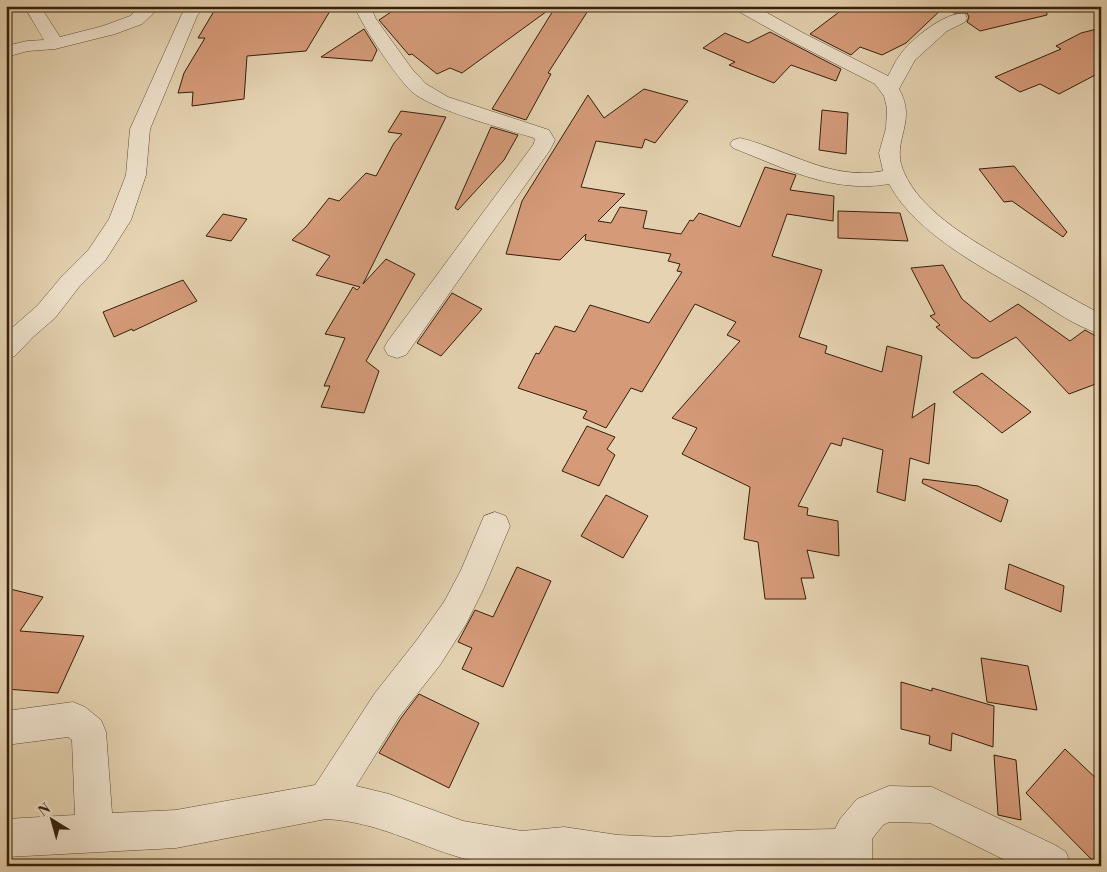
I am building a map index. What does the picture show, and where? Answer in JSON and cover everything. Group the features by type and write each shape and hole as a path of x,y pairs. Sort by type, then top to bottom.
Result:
{"street":[{"path":"32,6 55,44"},
{"path":"6,52 26,46 55,44 109,30 136,20 153,6"},
{"path":"6,349 15,329 46,312 70,281 97,255 120,220 136,175 140,129 189,16 196,6"},
{"path":"362,6 368,19 406,73 420,88 441,101 542,134 545,140 543,146 397,348"},
{"path":"742,6 799,38 882,80 891,88 898,111 896,129 890,142 889,157 895,176 920,210 978,254 1063,305 1101,325"},
{"path":"891,88 908,57 941,27 959,18"},
{"path":"740,144 823,176 868,181 895,176"},
{"path":"326,801 387,705 428,653 455,613 472,580 495,526"},
{"path":"6,728 74,719 89,732 94,832"},
{"path":"6,838 176,829 326,801 346,802 389,812 463,840 522,850 564,846 618,854 665,856 737,850 853,857 853,832 870,812 889,804 932,805 1042,858 1052,866"}],"building":[{"path":"217,6 333,6 306,51 247,56 244,99 192,106 193,92 178,93 184,73 205,38 198,38"},
{"path":"400,6 554,6 462,73 450,68 437,74 412,54 409,55 379,20"},
{"path":"556,6 591,6 548,73 551,74 526,120 492,109"},
{"path":"847,6 945,6 906,43 882,55 860,47 851,55 810,34"},
{"path":"945,6 1046,6 1047,15 980,31 967,22 969,17 967,13 954,13"},
{"path":"1101,28 1101,72 1059,94 1040,84 1020,92 995,77 1061,49 1056,46 1081,33"},
{"path":"364,29 377,50 372,61 321,57"},
{"path":"770,32 841,69 836,81 791,65 774,83 729,65 735,62 703,48 725,33 748,43"},
{"path":"644,89 688,101 655,143 645,139 642,148 596,141 581,187 625,194 598,221 611,223 620,207 647,211 643,228 681,234 690,220 693,221 699,213 740,227 765,167 796,175 790,190 834,196 833,221 787,214 772,256 822,270 799,337 827,346 825,353 882,372 887,346 922,356 912,418 935,403 929,464 910,458 905,501 877,492 883,450 843,438 841,446 831,443 798,506 808,508 807,515 838,521 839,556 807,550 814,578 801,578 806,599 765,599 758,542 744,539 750,487 682,454 697,428 672,418 740,341 727,335 736,322 695,304 642,392 631,388 606,428 583,418 587,411 518,388 536,353 539,354 555,326 575,332 590,305 649,323 682,272 677,271 680,264 668,261 671,254 585,240 586,234 560,260 506,254 522,201 588,95 604,118"},
{"path":"822,110 848,113 846,154 819,150"},
{"path":"401,111 446,117 363,284 386,259 415,274 366,361 379,371 364,413 321,407 330,386 324,386 345,338 325,334 353,287 357,290 360,287 316,275 330,256 292,240 306,227 329,198 339,201 366,173 376,176 394,143 402,134 388,132"},
{"path":"491,127 518,135 504,160 458,210 455,208"},
{"path":"1014,166 1067,232 1063,237 1012,201 1004,202 979,169"},
{"path":"838,211 900,213 908,241 838,238"},
{"path":"223,214 247,219 231,241 206,236"},
{"path":"943,265 962,299 990,322 1018,304 1070,341 1085,330 1101,339 1101,382 1069,394 1016,337 978,358 972,358 936,327 940,325 930,316 935,314 911,268"},
{"path":"183,280 197,301 133,331 132,329 114,337 103,312"},
{"path":"452,293 482,309 441,356 417,343"},
{"path":"982,373 1031,412 1002,433 953,392"},
{"path":"587,426 615,437 607,449 615,455 599,486 562,471"},
{"path":"923,479 978,486 1008,500 1001,522 922,483"},
{"path":"606,495 648,516 623,558 581,536"},
{"path":"1009,564 1064,586 1061,612 1005,589"},
{"path":"517,567 551,581 503,687 462,669 472,648 458,642 475,610 493,617"},
{"path":"6,588 43,597 20,631 84,636 58,693 6,689"},
{"path":"981,658 1028,666 1037,710 987,702"},
{"path":"901,682 932,691 932,688 994,706 993,747 952,733 951,751 929,744 930,736 901,729"},
{"path":"419,694 479,723 449,788 379,753"},
{"path":"1065,749 1101,783 1101,866 1098,866 1026,793"},
{"path":"994,755 1016,760 1021,820 998,815"}]}
